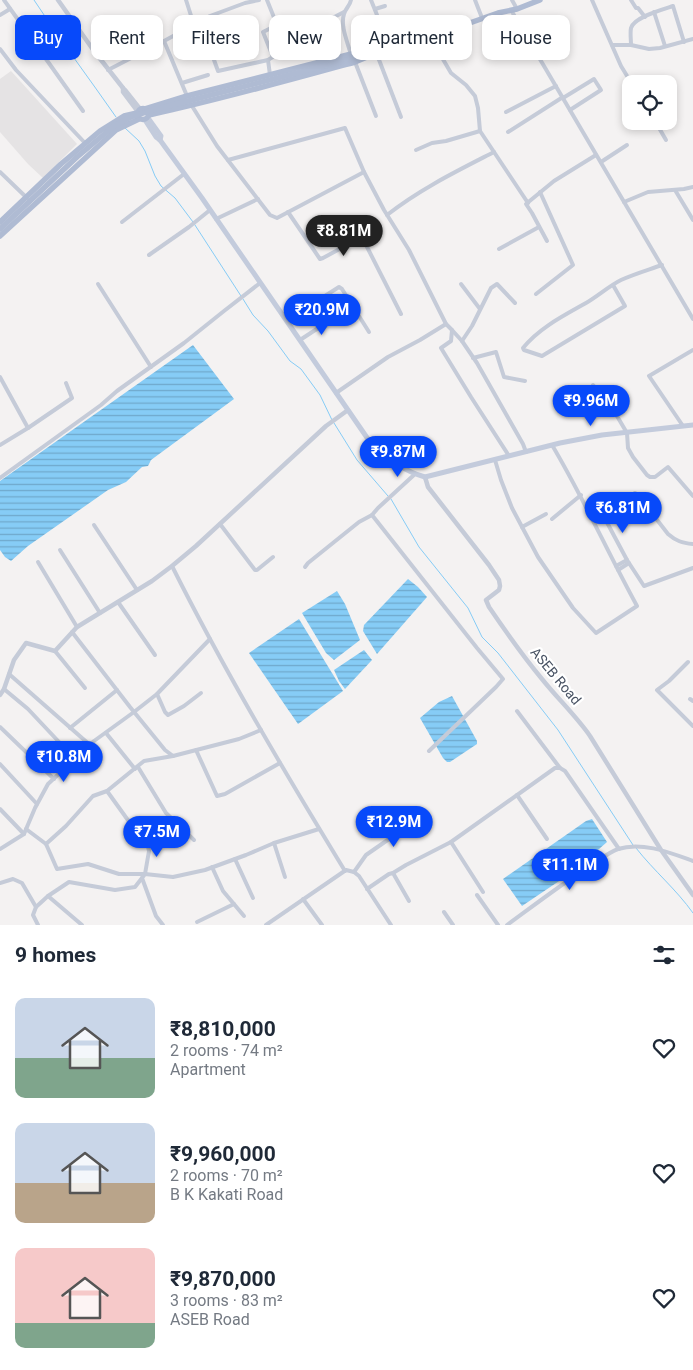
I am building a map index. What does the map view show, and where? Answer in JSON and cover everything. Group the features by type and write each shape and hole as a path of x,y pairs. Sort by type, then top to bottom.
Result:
{"main road":[{"path":"493,15 540,0"},
{"path":"472,22 482,18"},
{"path":"0,236 116,130 143,114 187,96 351,55"},
{"path":"0,222 85,143 114,121 124,116 192,106 357,60"},
{"path":"0,228 77,157 114,126 131,117 357,60"},
{"path":"143,114 161,136 160,140 287,320 370,442 384,456 405,469 425,477 552,445 602,435 693,425"}],"street":[{"path":"4,0 83,111"},
{"path":"58,0 123,88 123,92 143,114"},
{"path":"186,0 191,15"},
{"path":"213,15 258,0"},
{"path":"267,0 273,15"},
{"path":"338,15 350,6 351,0"},
{"path":"371,0 376,15"},
{"path":"475,0 482,18"},
{"path":"512,0 514,9 556,86 693,319"},
{"path":"592,0 626,75"},
{"path":"631,0 644,17"},
{"path":"375,10 385,6"},
{"path":"631,45 631,29 633,24 654,12 673,6 684,42"},
{"path":"0,15 10,9"},
{"path":"344,12 344,28 351,55"},
{"path":"654,12 665,46"},
{"path":"269,29 263,32 269,47"},
{"path":"108,70 173,37"},
{"path":"612,45 631,45 649,49 693,39"},
{"path":"164,42 187,96"},
{"path":"0,49 16,70 85,143"},
{"path":"213,60 216,69 219,71 268,60 270,75"},
{"path":"357,60 376,116"},
{"path":"376,60 401,117"},
{"path":"443,60 451,73 466,84 475,96 480,131 528,203 526,204 547,241"},
{"path":"182,83 208,75"},
{"path":"508,132 594,79 601,90 570,110"},
{"path":"506,112 556,86"},
{"path":"192,106 217,146 273,217 277,218 364,172"},
{"path":"228,160 345,128 364,172 387,215 410,250 446,324 462,341 473,358 526,452"},
{"path":"660,130 666,140"},
{"path":"416,150 432,143 480,131"},
{"path":"600,162 627,145"},
{"path":"387,215 405,201 433,184 494,152"},
{"path":"528,203 554,181 596,154"},
{"path":"0,172 27,198"},
{"path":"122,222 184,174"},
{"path":"624,202 648,192 693,187"},
{"path":"675,190 693,220"},
{"path":"536,294 572,265 540,192"},
{"path":"216,219 258,200"},
{"path":"149,255 210,210"},
{"path":"288,212 320,259 358,239 363,239 401,314"},
{"path":"499,249 539,227"},
{"path":"613,285 625,306 542,356 524,350 523,348 529,341 561,317 592,300 613,285 662,265"},
{"path":"0,478 184,343 260,283"},
{"path":"98,284 151,367"},
{"path":"461,284 480,309"},
{"path":"462,341 492,288 497,284 515,303"},
{"path":"287,320 339,287 369,332"},
{"path":"300,340 335,317"},
{"path":"336,393 388,357 446,324"},
{"path":"452,330 451,341 442,348 509,456"},
{"path":"683,426 649,376 693,350"},
{"path":"473,358 496,352 504,376 525,382"},
{"path":"0,377 28,428"},
{"path":"0,445 72,398 66,383"},
{"path":"593,385 614,411 627,433 628,448 647,475 655,477 668,467 693,496"},
{"path":"55,650 77,627 152,581 172,566 326,426 348,410"},
{"path":"495,460 512,508 538,557 573,608 596,632 637,606 581,495 552,445"},
{"path":"305,567 359,522 372,515 415,474"},
{"name":"ASEB Road","path":"425,477 428,487 499,580 499,590 487,599 488,607 544,682 578,719 661,850 693,895"},
{"path":"603,516 604,512 635,493 668,534 682,543 693,544"},
{"path":"552,519 581,495"},
{"path":"522,527 546,514"},
{"path":"372,515 476,648 503,679 429,751"},
{"path":"592,518 603,516"},
{"path":"603,516 642,585 645,586 693,568"},
{"path":"220,524 255,570 258,570 273,557"},
{"path":"94,525 137,590"},
{"path":"60,550 100,613"},
{"path":"617,568 628,561"},
{"path":"38,562 77,627"},
{"path":"172,566 261,730 345,871"},
{"path":"118,602 155,655"},
{"path":"72,632 134,712 165,750 173,756"},
{"path":"0,849 24,834 48,784 90,745 157,694 210,639"},
{"path":"0,695 14,660 26,643 55,650 85,688"},
{"path":"688,662 669,682 657,690 693,726"},
{"path":"9,674 90,745"},
{"path":"4,689 28,709 76,759"},
{"path":"70,728 117,690"},
{"path":"157,694 168,715 201,693"},
{"path":"517,712 560,768 565,771 619,849"},
{"path":"0,727 54,779"},
{"path":"46,844 94,796 107,791 144,761 173,756 239,739 261,730"},
{"path":"106,732 136,768 166,813 194,840"},
{"path":"196,750 217,796 225,794 280,763"},
{"path":"0,764 37,804"},
{"path":"367,889 389,874 451,842 555,768 560,768"},
{"path":"107,791 130,823"},
{"path":"517,795 547,839"},
{"path":"0,809 24,834"},
{"path":"354,872 366,856 425,814"},
{"path":"26,829 46,844 57,869 88,864 119,874 173,877 212,867 319,828"},
{"path":"38,925 33,915 36,907 48,896 69,882 115,890 135,887 143,876 149,851 147,842 155,834"},
{"path":"451,842 483,892"},
{"path":"274,843 285,877"},
{"path":"507,925 550,892 619,849 644,847 661,850 693,861"},
{"path":"235,859 253,898"},
{"path":"212,867 223,891 244,916"},
{"path":"266,925 346,870 354,872 359,876 391,925"},
{"path":"393,873 409,901"},
{"path":"143,876 156,916 163,925"},
{"path":"0,883 14,879 22,883 36,907"},
{"path":"477,895 498,925"},
{"path":"48,896 82,925"},
{"path":"304,899 322,925"},
{"path":"197,922 234,904"},
{"path":"444,912 453,925"}],"shaded area":[{"path":"11,71 77,144 43,178 0,132 0,79"}],"water":[{"path":"193,345 234,399 151,460 148,466 142,467 126,482 108,490 28,546 11,561 5,557 0,550 0,481"},
{"path":"408,579 427,597 377,654 363,631 364,625"},
{"path":"337,591 345,604 360,640 334,660 326,653 302,613"},
{"path":"299,619 343,691 298,724 249,653"},
{"path":"364,650 372,660 345,689 334,670"},
{"path":"452,696 477,744 450,762 447,762 420,718 439,702"},
{"path":"592,819 607,842 574,871 522,906 503,879 586,821"}],"waterway":[{"path":"34,0 116,117"},
{"path":"125,128 139,141 161,186 175,198 193,222 241,296"},
{"path":"243,299 253,315 268,331 290,361 301,369 320,395 332,420"},
{"path":"334,423 357,460 388,496"},
{"path":"391,499 419,547 468,608 482,637 498,653 558,730 633,845"},
{"path":"636,848 693,913"}]}
